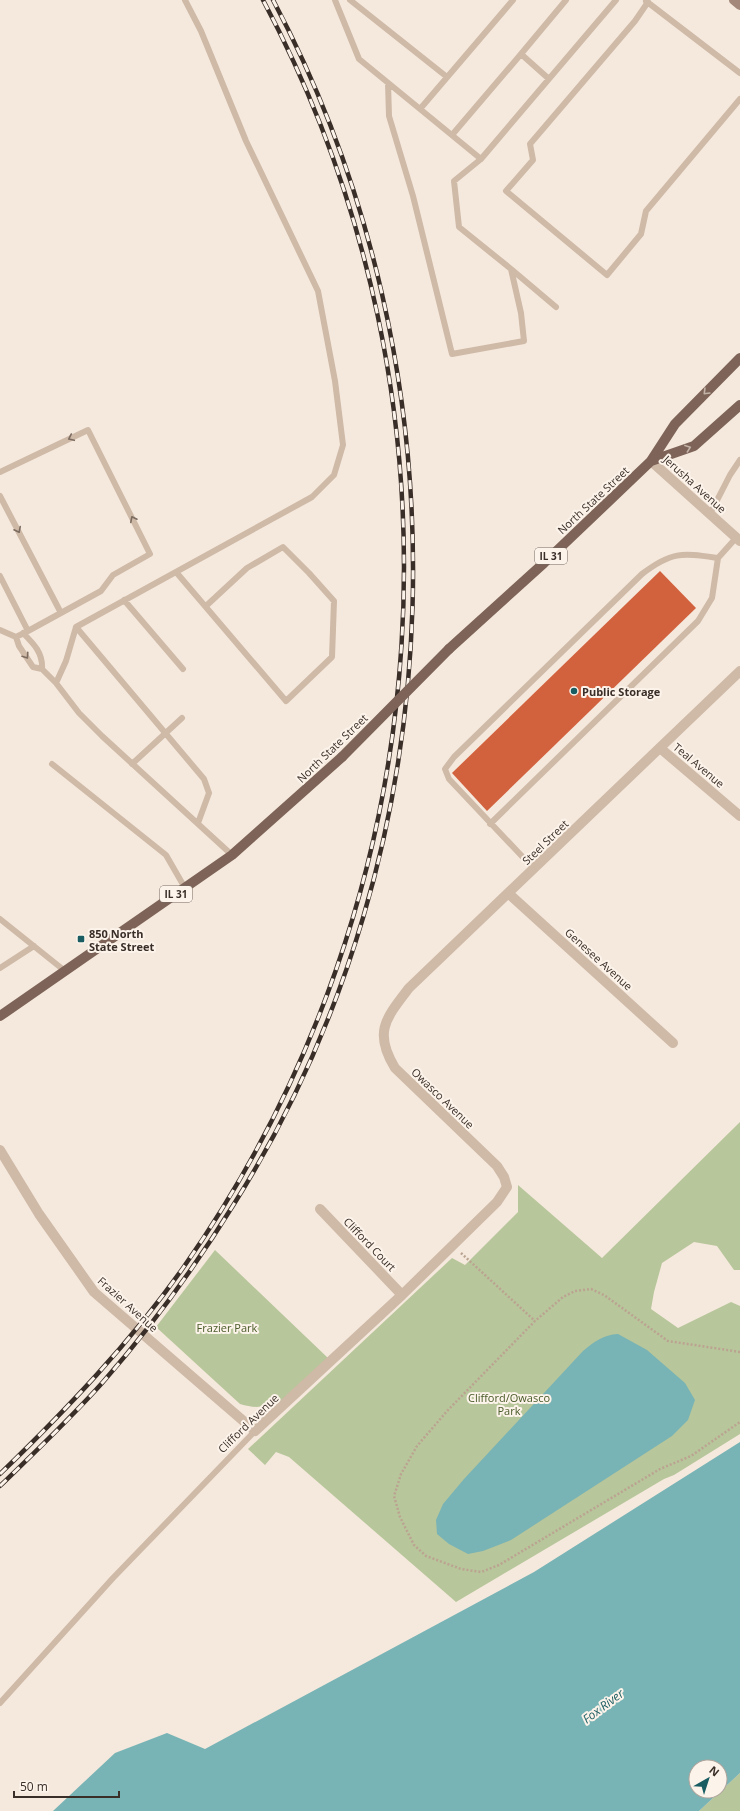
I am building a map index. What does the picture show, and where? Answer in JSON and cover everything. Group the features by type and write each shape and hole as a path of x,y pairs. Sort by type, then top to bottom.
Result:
{"main road":[{"path":"734,0 740,5"},
{"name":"North State Street","path":"0,1016 232,855 342,757 449,649 544,563 652,461 675,424 740,358"},
{"name":"North State Street","path":"652,461 694,446 740,405"}],"street":[{"name":"Jerusha Avenue","path":"652,461 738,539"},
{"name":"Steel Street","path":"383,1040 385,1024 394,1007 409,988 740,670"},
{"name":"Teal Avenue","path":"660,748 740,816"},
{"name":"Genesee Avenue","path":"508,893 673,1044"},
{"name":"Owasco Avenue","path":"383,1040 386,1052 394,1068 498,1166"},
{"name":"Frazier Avenue","path":"0,1150 39,1214 94,1292 255,1431"},
{"name":"Clifford Avenue","path":"255,1431 402,1295 503,1196 507,1187 498,1166"},
{"name":"Clifford Court","path":"320,1209 402,1295"}],"lane":[{"path":"56,683 66,661 76,627 312,497 334,475 343,445 336,381 318,291 246,141 201,31 185,0"},
{"path":"335,0 359,59 482,159"},
{"path":"350,0 448,77"},
{"path":"420,109 513,0"},
{"path":"452,134 566,0"},
{"path":"556,307 459,227 454,180 482,159 616,0"},
{"path":"740,73 646,1 635,21 530,144 533,160 506,191 607,275 641,234 646,211 740,99"},
{"path":"521,54 549,79"},
{"path":"388,83 389,116 413,196 452,354 524,341 511,269"},
{"path":"0,472 88,430 150,554 113,575 101,591 16,637"},
{"path":"710,514 730,475 740,460"},
{"path":"1,500 61,613"},
{"path":"490,824 698,621 712,598 718,558 738,539"},
{"path":"176,572 286,701 332,657 334,601 309,572 283,547 247,568 206,606"},
{"path":"534,868 490,824 449,779 445,769 454,757 642,574 658,561 684,554 718,558"},
{"path":"0,576 25,632 42,658 42,669"},
{"path":"124,600 184,669"},
{"path":"76,627 204,779 209,793 198,823"},
{"path":"0,630 16,637 19,646 33,667 42,669 56,683 79,713 132,764 232,855"},
{"path":"132,764 182,718"},
{"path":"52,764 166,855 185,888"},
{"path":"0,919 65,971"},
{"path":"0,968 34,946"},
{"name":"Clifford Avenue","path":"0,1702 113,1578 255,1431"}],"path":[{"path":"452,1245 534,1321"},
{"path":"740,1352 668,1341 604,1295 591,1289 575,1291 563,1297 534,1321 448,1410 417,1446 401,1474 394,1496 400,1517 414,1545 426,1556 443,1564 481,1572 499,1565 660,1469 691,1456 740,1422"}],"green space":[{"name":"Clifford/Owasco Park","path":"740,1122 740,1270 734,1270 717,1246 694,1242 662,1263 651,1309 678,1328 731,1302 740,1306 740,1434 674,1475 664,1479 456,1602 289,1457 276,1452 265,1465 248,1449 452,1258 465,1265 518,1212 518,1185 602,1258"},
{"name":"Frazier Park","path":"215,1250 328,1358 279,1404 275,1400 271,1403 258,1407 240,1404 156,1327"},
{"path":"740,1773 740,1811 699,1811 712,1799 728,1799 728,1784"}],"water":[{"path":"618,1334 647,1350 685,1383 695,1400 688,1420 672,1436 511,1540 483,1551 468,1554 449,1544 437,1534 436,1520 443,1504 464,1479 583,1351 599,1339"},
{"name":"Fox River","path":"740,1442 740,1773 728,1784 728,1759 688,1759 688,1799 712,1799 699,1811 53,1811 115,1753 167,1733 205,1749 534,1572"}],"building":[{"name":"Public Storage","path":"660,571 696,608 487,811 452,773"}],"railway":[{"path":"0,1474 96,1375 163,1296 183,1268 270,1123 336,969 380,809 402,645 401,480 378,315 332,155 263,0"},
{"path":"0,1486 53,1435 121,1361 172,1296 204,1251 234,1204 309,1064 363,917 398,764 412,607 407,450 382,295 337,144 273,0"}],"place":[{"name":"Public Storage","path":"574,691"},
{"name":"850 North State Street","path":"81,939"}]}
